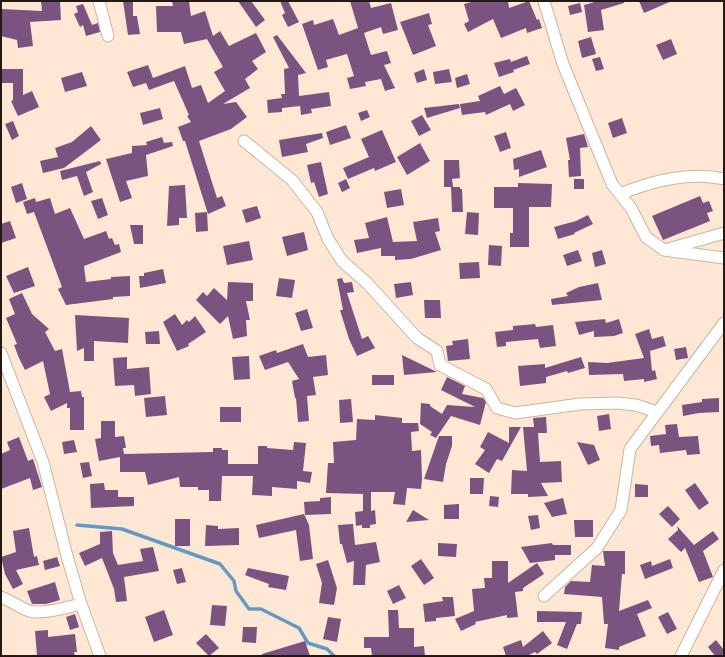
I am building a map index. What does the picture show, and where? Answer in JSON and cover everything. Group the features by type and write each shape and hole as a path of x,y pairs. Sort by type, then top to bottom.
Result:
{"street":[{"path":"99,1 108,36"},
{"path":"544,1 565,71 612,184 631,208 646,237 664,250 724,258"},
{"path":"244,141 292,180 300,189 317,212 328,239 342,261 367,283 417,338 437,351 440,365 486,389 497,408 515,413 580,404 616,403 636,405 658,412"},
{"path":"620,194 642,185 670,179 695,176 724,179"},
{"path":"664,250 724,233"},
{"path":"544,596 597,548 621,510 630,449 724,323"},
{"path":"2,361 43,462 81,604 100,656"},
{"path":"681,656 724,570"},
{"path":"1,597 30,612 48,611 81,604"}],"building":[{"path":"41,1 60,1 61,20 30,22 33,46 18,48 17,40 1,36 1,9 42,11"},
{"path":"123,1 133,1 133,16 137,16 140,34 128,35"},
{"path":"172,1 189,1 191,16 205,11 213,36 220,31 229,46 256,33 266,52 252,61 258,69 245,79 250,88 223,104 236,102 247,117 231,129 199,141 217,198 222,196 226,206 208,214 185,141 183,141 178,127 191,122 187,116 189,115 174,81 149,90 146,83 133,87 127,72 148,65 153,78 185,66 192,88 201,85 208,103 225,91 214,72 223,67 207,39 184,44 181,32 157,32 156,6 173,6"},
{"path":"238,1 251,1 265,20 256,27"},
{"path":"280,1 288,1 299,22 288,27 282,15 285,13"},
{"path":"350,1 369,1 371,8 391,3 398,30 383,34 381,27 364,33 371,55 387,51 391,63 384,65 395,88 385,91 381,79 365,82 366,86 350,89 347,78 354,76 347,54 326,60 328,67 318,70 302,24 313,20 314,25 333,19 339,35 358,28"},
{"path":"475,1 508,1 509,8 529,1 537,20 539,19 542,28 527,33 526,28 501,38 493,19 468,32 464,24 469,21 464,4"},
{"path":"598,1 624,1 624,3 601,10 604,30 588,32 584,5"},
{"path":"639,1 672,1 644,13"},
{"path":"580,3 582,12 570,15 568,6"},
{"path":"83,4 92,25 98,23 100,32 86,36 83,25 80,27 74,14 78,12 76,6"},
{"path":"429,13 432,24 428,25 436,46 413,55 400,22"},
{"path":"277,35 306,73 298,75 299,96 329,92 331,106 311,109 312,113 301,115 300,106 282,108 282,112 268,113 267,100 282,98 281,94 285,94 284,69 289,68 273,37"},
{"path":"591,37 596,54 582,58 578,41"},
{"path":"671,39 677,54 663,60 656,45"},
{"path":"527,56 530,64 499,77 494,63 510,59 511,62"},
{"path":"600,57 604,69 596,71 592,59"},
{"path":"1,69 23,69 23,95 32,91 39,107 18,116 11,101 13,100 13,83 1,83"},
{"path":"424,69 427,80 417,83 414,73"},
{"path":"449,69 452,82 435,84 433,72"},
{"path":"82,72 87,86 65,92 61,78"},
{"path":"467,74 470,84 457,88 455,78"},
{"path":"500,86 504,94 516,88 525,105 513,111 510,104 486,115 485,112 462,115 460,104 480,101 478,96"},
{"path":"459,104 460,108 427,118 424,108"},
{"path":"160,108 163,119 143,125 140,113"},
{"path":"367,110 370,117 361,121 358,113"},
{"path":"422,115 431,130 419,136 411,121"},
{"path":"622,118 627,133 613,138 608,123"},
{"path":"13,121 19,136 12,140 5,124"},
{"path":"346,125 351,138 330,145 326,132"},
{"path":"91,126 101,140 64,168 43,173 40,161 58,157 55,148 72,142"},
{"path":"382,130 396,162 375,171 374,168 348,179 343,168 369,157 361,139"},
{"path":"506,132 511,148 500,152 494,136"},
{"path":"322,133 323,138 306,144 308,152 282,157 279,140"},
{"path":"584,134 588,147 580,148 581,176 569,177 568,160 570,160 566,138"},
{"path":"162,137 164,143 172,142 173,146 146,155 148,176 126,181 132,198 120,202 106,159 132,153 132,146 147,145 146,142"},
{"path":"420,143 430,161 407,175 397,157"},
{"path":"541,150 547,167 519,177 519,169 514,170 513,159"},
{"path":"444,160 459,160 460,178 452,179 453,187 444,187"},
{"path":"100,161 101,164 86,172 93,192 84,196 77,176 62,180 60,171"},
{"path":"321,162 328,194 319,197 314,182 311,183 307,165"},
{"path":"346,179 350,188 342,192 338,183"},
{"path":"574,179 584,179 584,189 574,189"},
{"path":"22,183 27,199 16,203 11,187"},
{"path":"518,183 552,184 551,207 529,207 529,247 510,247 510,233 513,233 513,208 494,208 494,187 518,187"},
{"path":"185,185 187,218 179,218 179,225 167,226 169,186"},
{"path":"451,187 460,187 460,189 462,189 463,212 452,212"},
{"path":"401,189 404,205 387,208 384,192"},
{"path":"700,196 703,203 709,201 713,211 707,213 710,221 663,240 652,216"},
{"path":"35,198 36,202 50,198 55,214 70,208 84,239 106,231 109,239 112,238 115,245 119,244 121,252 84,266 86,282 111,279 111,277 130,276 130,296 113,297 113,299 66,305 58,289 62,287 34,212 27,214 23,202"},
{"path":"102,198 108,215 98,219 91,201"},
{"path":"257,206 261,218 246,223 242,210"},
{"path":"207,212 208,231 196,232 195,213"},
{"path":"467,212 479,213 478,235 465,234"},
{"path":"588,215 593,224 574,233 575,234 558,239 554,227 576,221"},
{"path":"387,217 393,242 417,241 413,222 438,218 440,231 435,232 441,250 411,259 395,260 395,256 381,256 381,248 357,253 354,240 369,238 365,223"},
{"path":"10,221 16,238 1,243 1,224"},
{"path":"130,225 143,225 143,244 134,244"},
{"path":"304,232 308,250 287,256 282,237"},
{"path":"249,241 253,260 227,265 223,246"},
{"path":"489,245 502,246 501,266 488,265"},
{"path":"578,250 582,261 567,266 563,255"},
{"path":"602,250 606,264 595,267 592,253"},
{"path":"479,262 480,278 460,279 459,263"},
{"path":"28,267 35,286 14,293 6,276"},
{"path":"163,269 166,283 140,288 139,276 144,276 144,273"},
{"path":"279,278 295,280 292,298 276,296"},
{"path":"342,278 344,283 352,282 354,292 347,293 362,339 368,336 375,348 357,356 349,339 340,310 343,310 337,279"},
{"path":"228,282 253,283 253,301 246,301 250,320 246,320 247,336 233,339 228,316 220,324 196,300 203,292 207,296 214,288 227,300"},
{"path":"411,282 413,295 396,298 394,284"},
{"path":"598,283 602,300 552,305 551,299 568,296 566,293 579,287"},
{"path":"22,293 32,314 49,329 45,332 55,351 62,349 70,392 81,391 82,397 84,397 84,430 70,430 70,408 67,408 67,403 51,411 44,397 50,394 43,361 25,370 19,358 14,345 17,344 6,318 15,314 9,299"},
{"path":"424,300 440,300 441,318 425,318"},
{"path":"307,309 313,328 301,331 295,313"},
{"path":"175,314 182,325 187,320 189,322 195,316 206,332 188,344 189,346 177,351 163,322"},
{"path":"75,315 129,318 128,343 94,341 94,361 84,361 84,348 77,351"},
{"path":"605,319 606,323 619,319 623,333 614,336 594,337 594,331 579,335 575,322"},
{"path":"535,324 536,327 553,325 556,346 540,348 538,339 506,342 506,346 497,347 495,332 513,330 513,326"},
{"path":"649,329 652,339 663,336 666,346 650,351 652,371 655,370 657,379 644,382 644,379 624,381 623,374 589,375 588,362 607,363 644,358 635,334"},
{"path":"159,331 160,344 146,344 145,332"},
{"path":"468,339 470,359 448,361 446,346 453,345 452,341"},
{"path":"303,344 308,357 326,355 328,375 313,377 316,395 307,396 309,421 298,422 296,398 292,381 299,379 288,362 265,370 259,356 276,350 277,353"},
{"path":"686,347 688,358 676,360 674,349"},
{"path":"402,355 437,372 404,375"},
{"path":"249,356 250,379 234,380 232,357"},
{"path":"127,357 127,369 149,367 151,394 135,396 134,385 115,386 113,358"},
{"path":"581,357 585,368 546,377 546,383 520,386 518,366 545,364 545,368"},
{"path":"372,375 394,375 394,385 372,385"},
{"path":"447,377 465,386 462,394 483,398 486,402 480,425 451,416 436,438 430,435 432,432 420,424 421,403 430,404 430,406 442,414 447,405 475,407 441,390"},
{"path":"165,396 167,415 146,417 144,398"},
{"path":"719,398 719,412 699,413 683,416 682,405 702,402 702,399"},
{"path":"351,399 353,422 340,423 339,400"},
{"path":"220,407 241,407 241,422 220,422"},
{"path":"609,414 611,429 599,431 597,416"},
{"path":"375,415 402,418 402,423 418,423 419,431 411,432 412,451 421,450 421,489 407,488 405,505 393,504 395,492 371,492 371,511 375,510 376,524 370,525 370,528 362,528 362,525 356,526 355,512 363,511 363,494 326,493 328,463 334,463 333,442 356,440 357,419 375,420"},
{"path":"546,417 547,433 538,433 540,462 561,461 562,482 541,483 548,496 528,497 528,494 511,494 512,470 527,471 523,427 534,427 533,418"},
{"path":"101,421 115,421 115,437 124,436 126,448 123,448 124,454 213,452 213,448 222,448 222,450 228,450 228,464 258,464 258,446 293,450 294,442 306,443 303,471 312,472 310,483 297,481 297,489 272,487 272,496 252,495 253,476 222,476 221,501 209,501 209,490 198,490 198,487 180,487 179,477 148,485 145,472 120,472 120,457 99,461 95,439 101,438"},
{"path":"677,424 679,437 698,436 700,454 687,455 686,450 660,453 659,445 651,446 650,436 666,434 665,425"},
{"path":"509,427 521,427 502,461 497,459 489,473 475,464 485,450 480,447 488,432 509,443"},
{"path":"439,436 452,436 452,446 446,464 443,482 424,479"},
{"path":"19,437 28,461 33,459 42,487 33,490 30,478 1,489 1,454 10,450 7,442"},
{"path":"74,440 77,452 64,454 62,442"},
{"path":"577,442 594,445 600,460 588,465"},
{"path":"89,462 92,476 83,478 80,463"},
{"path":"470,478 484,478 483,494 470,494"},
{"path":"104,483 105,490 118,490 118,497 134,497 134,506 91,508 90,484"},
{"path":"695,483 709,503 699,510 685,490"},
{"path":"635,484 648,485 648,497 635,497"},
{"path":"490,496 499,497 498,507 489,506"},
{"path":"331,497 331,514 305,515 304,502 320,501 320,498"},
{"path":"563,498 567,514 552,517 544,503"},
{"path":"459,504 459,519 444,519 444,505"},
{"path":"668,506 680,519 672,527 659,514"},
{"path":"413,510 429,520 406,522"},
{"path":"304,514 309,525 313,559 300,561 296,530 259,538 256,525"},
{"path":"538,515 540,528 531,530 528,516"},
{"path":"175,519 190,519 190,546 175,546"},
{"path":"574,520 593,520 593,537 575,537"},
{"path":"353,524 355,545 376,542 380,562 366,565 365,585 353,585 354,561 347,563 342,544 340,544 338,525"},
{"path":"206,525 218,526 218,529 239,528 239,545 205,546"},
{"path":"677,526 694,545 713,531 719,539 703,551 713,577 699,582 685,548 681,552 668,539 678,530"},
{"path":"29,528 34,557 37,556 39,565 16,570 23,584 13,589 5,574 1,557 16,552 13,531"},
{"path":"112,531 113,553 118,565 143,561 140,549 153,547 159,571 124,577 127,601 116,602 114,589 102,558 85,566 79,553 100,544 100,532"},
{"path":"438,543 457,544 456,557 438,556"},
{"path":"552,543 553,545 571,545 571,555 555,555 555,560 530,563 521,547"},
{"path":"603,551 625,551 625,574 622,574 619,611 648,600 652,608 637,614 646,636 619,647 619,650 605,648 608,624 604,624 602,597 564,594 565,587 571,581 590,582 592,565 605,566"},
{"path":"57,557 60,566 45,570 43,561"},
{"path":"421,559 434,578 424,585 411,566"},
{"path":"670,559 673,568 645,579 640,565 651,561 652,566"},
{"path":"328,560 337,588 334,605 319,603 322,583 316,564"},
{"path":"492,561 508,561 508,583 537,563 544,574 523,588 523,591 515,592 518,617 507,618 507,615 475,622 476,624 461,631 455,619 474,611 472,589 485,588 484,578 492,578"},
{"path":"182,568 186,582 177,584 173,570"},
{"path":"248,568 289,576 286,590 268,587 269,584 245,575"},
{"path":"55,582 60,600 46,604 32,604 27,591"},
{"path":"399,585 406,598 393,604 387,591"},
{"path":"442,597 453,597 455,616 436,618 436,621 425,622 423,604 443,601"},
{"path":"212,605 227,606 225,626 210,625"},
{"path":"164,610 173,635 154,642 145,617"},
{"path":"388,610 398,610 399,628 414,628 414,647 424,646 425,656 372,656 371,648 364,648 364,637 389,637"},
{"path":"537,611 582,612 581,624 577,624 567,649 557,645 566,622 537,622"},
{"path":"668,612 677,629 667,634 658,617"},
{"path":"75,614 79,627 70,630 66,617"},
{"path":"328,617 341,619 337,642 323,639"},
{"path":"243,627 257,627 256,643 242,642"},
{"path":"48,630 48,637 75,634 77,652 74,652 75,656 37,656 35,631"},
{"path":"543,631 552,643 537,654 535,652 527,656 506,656 503,647 521,640 523,647"},
{"path":"206,634 219,648 209,656 196,643"},
{"path":"716,640 724,650 724,654 721,656 715,656 708,647"},
{"path":"305,641 310,656 263,656 262,654"}],"waterway":[{"path":"77,525 122,529 220,564 234,581 236,591 249,609 261,609 299,628 308,643 327,649 334,656"}]}
